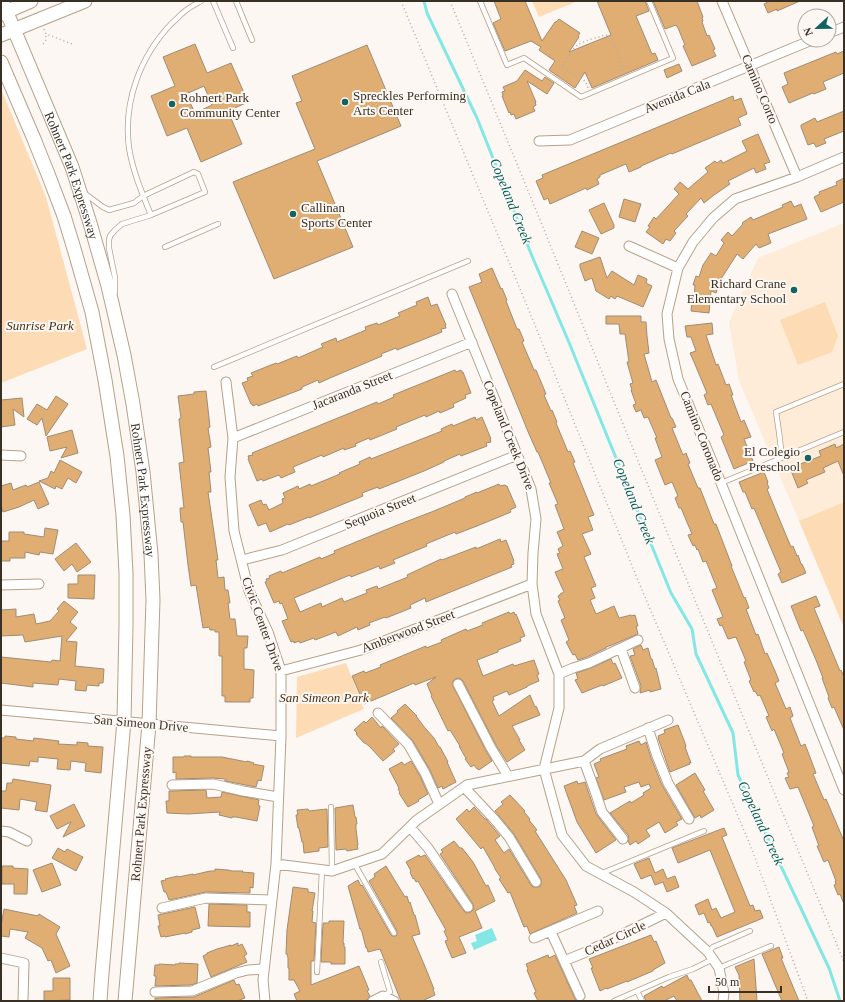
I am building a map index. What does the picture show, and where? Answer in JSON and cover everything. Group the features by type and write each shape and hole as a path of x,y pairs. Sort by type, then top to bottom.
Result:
{"main road":[{"path":"3,9 31,1"},
{"path":"1,36 85,1"},
{"name":"Rohnert Park Expressway","path":"3,9 14,30 72,168 90,223 114,312 127,369 143,472 151,554 153,600 149,724 125,1001"},
{"name":"Rohnert Park Expressway","path":"1,62 34,139 64,216 92,312 118,456 126,573 124,721 100,1001"}],"street":[{"name":"Camino Corto","path":"722,1 797,177"},
{"name":"Avenida Cala","path":"539,141 570,140 797,46"},
{"name":"Camino Coronado","path":"844,157 797,177 735,199 713,218 693,242 678,268 667,314 669,339 678,379 844,790"},
{"path":"629,246 678,268"},
{"name":"Copeland Creek Drive","path":"452,294 531,488 536,519 532,584 536,614 559,674 559,708 544,768 562,835 586,866 634,892 666,914 711,956 719,968 724,993 723,1001"},
{"name":"Jacaranda Street","path":"233,438 472,342"},
{"name":"Civic Center Drive","path":"226,382 233,438 230,477 234,530 249,591 268,632 282,671 276,864 262,980 265,1001"},
{"name":"Sequoia Street","path":"242,560 282,550 517,455"},
{"path":"1,456 21,456"},
{"path":"1,585 39,584"},
{"name":"Amberwood Street","path":"282,671 362,650 532,584"},
{"path":"559,674 589,663 638,640"},
{"path":"621,648 635,688"},
{"path":"458,684 491,748 508,776"},
{"name":"San Simeon Drive","path":"1,710 281,736"},
{"path":"378,713 408,744 425,773 439,804"},
{"path":"276,864 332,871 382,854 418,820 467,785 584,761 600,749 668,720"},
{"path":"648,728 668,783 688,819"},
{"path":"584,761 602,812 623,839"},
{"path":"172,785 213,784 278,797"},
{"path":"464,787 509,837 536,882"},
{"path":"410,827 428,848 468,908"},
{"path":"1,831 9,832 27,841"},
{"path":"162,908 206,898 272,900"},
{"path":"534,938 598,911"},
{"name":"Cedar Circle","path":"564,961 666,914"},
{"path":"551,932 580,996"},
{"path":"1,958 24,963 23,1001"},
{"path":"155,992 192,991 236,973 248,970 264,969"},
{"path":"373,1001 383,996 394,1001"}],"lane":[{"path":"151,215 135,175 129,148 128,125 131,96 138,74 151,48 167,28 185,11 201,1"},
{"path":"213,1 233,48"},
{"path":"236,1 252,40"},
{"path":"480,1 507,65 524,58 582,97 673,58 649,1"},
{"path":"79,189 109,210 134,203 143,196 194,172 198,174 205,192 151,215 122,224 110,236 108,248 115,278 114,312"},
{"path":"164,247 218,224"},
{"path":"214,366 468,261"},
{"path":"782,457 776,412 844,385"},
{"path":"721,483 844,432"},
{"path":"331,807 332,871"},
{"path":"600,874 704,831"},
{"path":"354,863 394,933"},
{"path":"317,972 322,870"},
{"path":"614,1001 669,977 693,969 711,956 713,947 750,931"},
{"path":"719,968 771,946"},
{"path":"381,962 390,992 383,996"},
{"path":"637,991 642,1001"}],"path":[{"path":"401,1 533,320 640,585 751,847 808,1001"},
{"path":"450,1 844,962"},
{"path":"43,44 46,40 44,29"},
{"path":"46,34 72,44"},
{"path":"590,93 584,79 580,79 562,67 567,58 579,44 604,35 609,35 626,78"}],"shaded area":[{"name":"Richard Crane Elementary School","path":"844,223 844,502 799,521 739,381 729,322 758,258"}],"green space":[{"path":"532,1 578,1 539,17"},
{"name":"Sunrise Park","path":"1,89 46,197 87,349 1,383"},
{"path":"825,302 838,336 832,352 798,365 780,320"},
{"path":"844,502 844,628 799,521"},
{"name":"San Simeon Park","path":"346,663 364,709 296,738 297,677"}],"water":[{"path":"492,928 497,940 474,950 471,943 477,941 475,935"}],"building":[{"path":"494,1 525,1 542,41 555,22 559,19 580,33 569,52 611,35 597,1 645,1 649,11 636,16 652,54 655,53 658,60 592,88 585,72 575,88 549,70 555,61 539,50 541,47 531,41 505,51 493,23 501,19"},
{"path":"653,1 697,1 703,17 702,22 707,36 709,35 715,49 713,50 716,56 692,66 683,46 685,45 678,28 676,25 665,29"},
{"path":"770,1 800,1 777,11 777,9 768,13 764,4"},
{"name":"Rohnert Park Community Center","path":"195,44 207,73 231,63 248,102 228,111 242,144 201,162 187,128 167,136 151,96 175,86 163,57","holes":["204,86 212,105 195,113 186,94"]},
{"path":"367,45 401,126 317,161 353,247 274,279 233,182 315,149 296,103 302,101 292,76"},
{"path":"844,51 844,73 823,82 826,89 789,103 782,87 788,84 784,73 836,52 837,54"},
{"path":"679,64 682,71 667,78 664,70"},
{"path":"525,70 542,81 545,77 554,83 547,94 527,81 536,102 536,105 533,107 535,111 516,119 514,114 511,115 510,112 509,113 502,96 502,92 505,91 503,87 517,81"},
{"path":"733,96 734,101 741,98 747,114 738,118 741,125 672,154 671,153 629,172 626,164 600,175 597,179 599,184 587,190 586,188 550,204 548,198 544,200 536,181 543,178 542,175"},
{"path":"844,111 844,131 824,139 826,143 816,147 814,143 808,145 801,125 815,118 817,122"},
{"path":"758,134 770,162 764,164 766,169 756,173 754,168 728,181 730,184 704,203 701,198 686,214 688,216 674,231 676,233 670,241 666,239 663,244 646,232 654,217 656,219 679,194 674,189 680,182 688,189 708,172 705,168 715,161 717,163 721,160 723,163 747,151 742,141"},
{"path":"844,178 844,202 821,212 814,197 820,194 819,192 837,185 836,182"},
{"path":"624,199 641,204 635,222 619,217"},
{"path":"791,201 794,207 801,204 807,219 768,234 771,243 759,248 756,244 743,259 737,254 721,279 716,293 711,291 709,313 691,311 692,299 694,300 695,285 693,285 696,276 699,277 703,265 711,253 716,256 724,243 721,240 728,232 732,236 743,224 742,223 751,217 753,220 783,207 782,205"},
{"path":"604,203 614,228 601,234 589,210"},
{"path":"582,231 599,238 592,254 575,247"},
{"path":"600,257 607,278 612,271 634,285 638,275 647,279 646,283 652,286 643,307 617,296 615,299 611,296 609,299 596,291 592,278 585,281 580,264"},
{"path":"492,268 507,300 506,301 517,329 519,329 524,341 522,342 534,370 536,370 546,394 544,395 551,411 552,410 568,452 570,451 575,462 573,463 594,515 588,517 593,530 582,534 591,554 584,557 596,586 591,588 595,598 590,600 596,614 614,606 619,618 635,615 638,626 636,626 638,634 578,660 575,654 573,655 566,642 569,640 561,620 565,618 558,601 560,600 558,596 564,592 555,572 563,569 557,554 560,553 558,549 563,546 557,532 564,529 555,505 558,504 549,483 551,483 529,434 469,287 482,282 479,274"},
{"path":"428,297 431,306 437,304 446,325 446,328 441,329 442,332 397,350 396,348 381,354 382,356 319,383 318,380 302,387 302,389 258,406 257,404 253,406 251,404 242,383 248,381 247,378 253,376 251,373 297,356 298,358 323,347 321,344 336,338 337,342 366,330 365,327 377,323 378,325 400,316 398,313 417,305 416,302"},
{"path":"606,316 641,316 641,322 646,322 649,353 644,354 652,382 656,380 676,427 672,428 683,455 686,453 690,463 688,464 698,488 700,488 714,524 716,524 731,566 749,608 746,609 756,635 758,634 765,654 767,653 779,681 775,683 786,709 790,707 793,716 790,718 801,746 805,744 816,773 813,774 824,800 826,799 844,841 844,904 834,885 836,884 836,881 828,860 824,862 817,846 819,846 812,827 814,826 798,787 790,789 785,778 789,777 787,773 789,772 782,754 784,753 774,729 772,731 766,717 769,716 760,695 758,696 755,691 754,692 749,681 751,680 744,662 746,661 736,637 728,639 722,625 720,626 717,619 723,617 712,590 717,588 706,561 703,562 698,549 697,550 695,545 693,546 688,535 692,534 675,498 678,496 672,482 665,485 655,460 662,457 655,438 657,438 648,417 644,418 641,410 636,412 633,405 636,404 630,384 633,383 627,362 629,362 625,334 620,334 619,324 606,324"},
{"path":"712,323 713,334 706,335 716,365 718,364 726,385 729,384 733,395 731,395 741,422 744,420 751,437 744,439 753,461 734,469 721,437 724,435 711,404 708,405 704,395 707,393 690,353 696,351 691,337 687,337 685,326"},
{"path":"455,370 456,372 461,370 463,372 471,393 465,395 466,398 453,404 454,407 440,413 439,411 426,417 425,415 396,427 397,429 370,440 369,438 355,444 356,446 344,450 344,448 323,457 322,455 293,467 295,472 281,478 279,475 263,481 262,479 257,481 248,459 248,456 253,455 252,453 377,402 378,404 394,397 393,395"},
{"path":"206,391 210,427 208,428 211,447 208,448 211,472 209,472 211,492 208,492 218,560 216,560 218,578 224,577 225,590 228,590 230,603 228,603 230,619 235,619 237,636 248,636 247,648 244,648 244,669 254,670 253,698 250,698 250,702 225,702 225,696 222,696 222,656 219,656 219,632 210,630 209,627 203,628 196,585 191,586 183,522 181,522 180,508 184,508 179,463 184,462 178,396"},
{"path":"56,396 68,404 46,436 42,418 37,425 27,419 37,404 47,410"},
{"path":"22,398 24,417 13,409 15,425 1,427 1,400"},
{"path":"475,417 476,420 482,417 491,439 491,442 486,443 487,446 461,456 460,454 424,471 379,489 378,487 362,493 363,496 270,532 266,523 258,526 249,505 261,500 263,505 266,504 269,510 283,503 282,499 285,498 283,493 298,486 299,489 310,484 311,486 340,474 339,473 360,464 359,462 370,457 371,459 442,431 441,429 452,424 453,426"},
{"path":"72,430 78,453 61,458 67,447 50,451 47,437"},
{"path":"835,444 836,448 844,444 844,476 838,461 823,468 825,472 806,480 808,483 798,488 790,468 821,456 819,451"},
{"path":"60,460 82,472 76,483 68,478 62,489 56,486 55,489 39,481 48,478 51,471 54,473"},
{"path":"764,472 768,482 769,488 767,489 783,528 791,547 793,546 806,573 782,583 778,574 781,572 754,508 752,509 739,482"},
{"path":"39,482 49,504 38,509 34,500 3,512 1,505 1,486 11,483 13,490 26,485 27,487"},
{"path":"499,484 500,486 507,486 516,507 510,510 511,512 456,534 455,532 426,544 427,546 393,560 395,563 380,569 379,566 351,577 350,575 294,598 300,612 321,603 322,607 342,598 344,602 367,593 366,590 377,586 378,589 408,577 407,575 441,559 442,560 476,547 476,549 500,539 501,542 506,540 514,561 514,564 511,565 512,567 426,602 425,598 410,605 411,608 369,623 370,625 358,630 357,627 338,636 336,632 315,640 314,638 300,643 299,641 294,643 294,641 291,642 282,621 288,619 282,603 280,604 279,601 274,603 265,582 267,581 266,579 270,578 269,576 281,571 282,573 320,557 321,559 335,553 334,551"},
{"path":"45,528 58,530 53,554 40,552 39,555 25,552 25,558 10,558 10,561 1,561 1,541 9,541 9,532 24,532 24,534 44,537"},
{"path":"76,543 91,562 77,572 72,564 64,571 55,559"},
{"path":"78,575 95,575 94,599 68,598 68,584 78,584"},
{"path":"816,596 820,606 814,608 840,671 841,670 844,677 844,730 834,707 832,708 816,660 803,630 801,631 791,606"},
{"path":"64,601 78,612 70,622 77,628 66,641 77,642 75,666 104,669 103,683 99,683 99,686 87,685 86,691 75,690 76,681 59,679 58,685 33,683 33,687 1,683 1,657 51,662 52,660 60,661 62,636 25,642 23,635 1,636 1,610 16,609 16,617 34,614 36,624 50,621 59,611 57,609"},
{"path":"509,612 510,614 514,612 515,615 516,614 525,636 520,638 521,641 477,660 483,676 513,664 514,666 534,660 539,674 537,675 539,681 509,695 507,691 493,697 494,700 492,701 499,716 530,695 540,715 512,726 525,750 507,762 496,745 461,679 455,679 453,681 453,686 492,761 479,770 474,765 471,767 465,759 466,758 460,746 450,730 448,731 431,696 427,684 436,677 415,685 414,683 364,704 352,676 364,671 365,673 381,667 380,665 426,646 426,648 442,642 441,640 466,629 467,631 483,625 482,623"},
{"path":"641,645 643,650 648,648 655,669 656,668 661,689 640,693 641,686 630,656 635,655 633,649"},
{"path":"611,659 613,664 615,663 622,678 582,693 575,680 578,679 576,673"},
{"path":"405,704 417,716 440,747 456,782 443,789 442,786 438,788 430,770 413,741 391,718"},
{"path":"372,717 381,728 382,726 399,744 393,749 395,751 383,761 369,746 364,743 354,730 364,721 366,723"},
{"path":"678,725 691,763 670,772 658,736 665,733 664,730"},
{"path":"5,736 33,741 34,738 59,741 58,744 77,745 77,742 88,743 88,746 103,747 101,773 85,771 86,763 71,761 70,770 57,769 58,759 38,757 38,762 30,761 29,766 1,763 1,738 5,738"},
{"path":"639,741 641,745 646,742 662,785 682,819 676,822 678,825 665,833 659,822 646,830 650,836 638,844 636,841 630,845 628,835 610,813 630,801 631,803 644,795 643,793 651,788 649,784 641,787 639,782 624,787 626,792 604,800 596,778 599,777 594,764 601,761 600,759 627,749 626,746"},
{"path":"173,757 222,757 247,761 264,766 261,781 258,780 256,787 225,781 225,779 176,779 176,772 173,773"},
{"path":"411,761 428,794 408,807 399,793 399,788 389,769 402,762 404,765"},
{"path":"695,773 714,810 701,818 700,815 695,818 676,785"},
{"path":"13,779 51,785 47,812 35,810 37,802 20,799 19,810 1,808 1,791 6,791 7,783 12,783"},
{"path":"577,781 578,784 585,782 596,814 616,840 596,853 577,822 564,786"},
{"path":"206,790 207,798 221,797 222,792 259,800 258,805 260,806 257,821 219,815 220,812 188,814 167,813 166,801 169,801 169,791"},
{"path":"510,795 525,811 524,812 530,819 529,820 537,830 535,831 566,880 577,905 574,906 577,913 530,934 527,926 524,927 510,892 508,893 499,879 501,878 483,847 481,849 456,819 467,809 469,812 474,807 500,836 495,840 504,853 509,849 531,885 533,887 539,887 541,885 541,879 514,834 495,811 503,804 501,802"},
{"path":"74,804 85,826 63,837 71,822 57,829 50,816"},
{"path":"353,805 357,824 358,849 347,851 346,849 336,850 335,808"},
{"path":"308,809 309,811 327,809 328,847 319,848 319,851 304,853 303,842 298,828 296,815 298,815 297,810"},
{"path":"724,828 727,835 722,837 750,906 753,905 755,911 760,910 763,918 717,937 710,922 708,923 704,913 699,915 695,905 708,899 712,910 716,908 721,918 735,912 710,850 678,863 672,848"},
{"path":"454,841 460,848 462,848 473,862 486,886 488,885 495,901 475,911 482,928 459,937 466,953 452,958 445,941 448,940 444,931 446,930 418,881 416,882 414,878 413,879 406,862 419,855 420,857 425,855 463,910 466,913 471,912 474,909 473,904 440,854 443,852 441,850"},
{"path":"58,848 65,852 67,849 83,857 76,871 52,858"},
{"path":"649,858 655,873 663,869 667,879 675,876 679,887 667,892 663,882 655,885 651,875 641,879 634,864"},
{"path":"52,863 61,885 42,892 33,870"},
{"path":"2,866 13,866 13,868 28,869 27,894 14,894 14,884 2,884"},
{"path":"386,866 405,897 407,896 415,915 420,934 412,936 434,989 435,995 422,1001 401,1001 380,949 368,952 348,886 358,880 391,935 396,936 397,931 369,881 375,877 374,874"},
{"path":"215,869 254,873 253,888 250,887 250,893 206,892 169,900 166,892 164,892 161,881 166,880 165,879 215,871"},
{"path":"293,887 308,889 308,892 315,893 312,922 316,923 314,961 311,961 311,985 359,966 369,990 367,991 370,996 367,1000 297,1001 294,994 300,991 294,980 289,980 288,958 286,954 287,930"},
{"path":"209,904 247,905 247,912 250,912 250,927 208,926"},
{"path":"195,907 200,928 185,934 161,937 158,926 160,926 158,915"},
{"path":"4,909 38,916 39,914 60,927 56,934 70,966 56,973 51,960 48,961 42,948 25,938 28,932 10,929 9,937 1,936"},
{"path":"329,921 344,921 343,943 345,947 345,964 321,962 323,923 329,923"},
{"path":"651,935 654,942 656,941 665,963 653,971 600,991 589,959"},
{"path":"238,943 238,946 242,944 247,954 244,956 247,962 211,977 203,956 217,949"},
{"path":"779,947 783,958 781,958 799,1001 782,1001 762,954"},
{"path":"548,955 549,958 555,955 576,1001 538,1001 534,993 536,992 526,964"},
{"path":"754,959 757,1001 740,1001 739,975 735,967"},
{"path":"179,963 198,964 197,983 191,985 155,986 155,965 175,965"},
{"path":"687,975 702,1001 677,1001 674,996 664,1001 646,1001 644,996"},
{"path":"53,978 70,978 70,1000 44,1001 44,991 53,991"},
{"path":"234,980 236,985 239,984 245,998 237,1001 155,1001 155,998 194,997"}],"waterway":[{"name":"Copeland Creek","path":"424,1 427,13 477,118 532,256 568,340 671,593 692,629 696,654 733,733 738,775 829,968 840,1001"}],"place":[{"name":"Spreckles Performing Arts Center","path":"345,102"},
{"name":"Rohnert Park Community Center","path":"172,104"},
{"name":"Callinan Sports Center","path":"293,214"},
{"name":"Richard Crane Elementary School","path":"794,290"},
{"name":"El Colegio Preschool","path":"808,458"}]}
